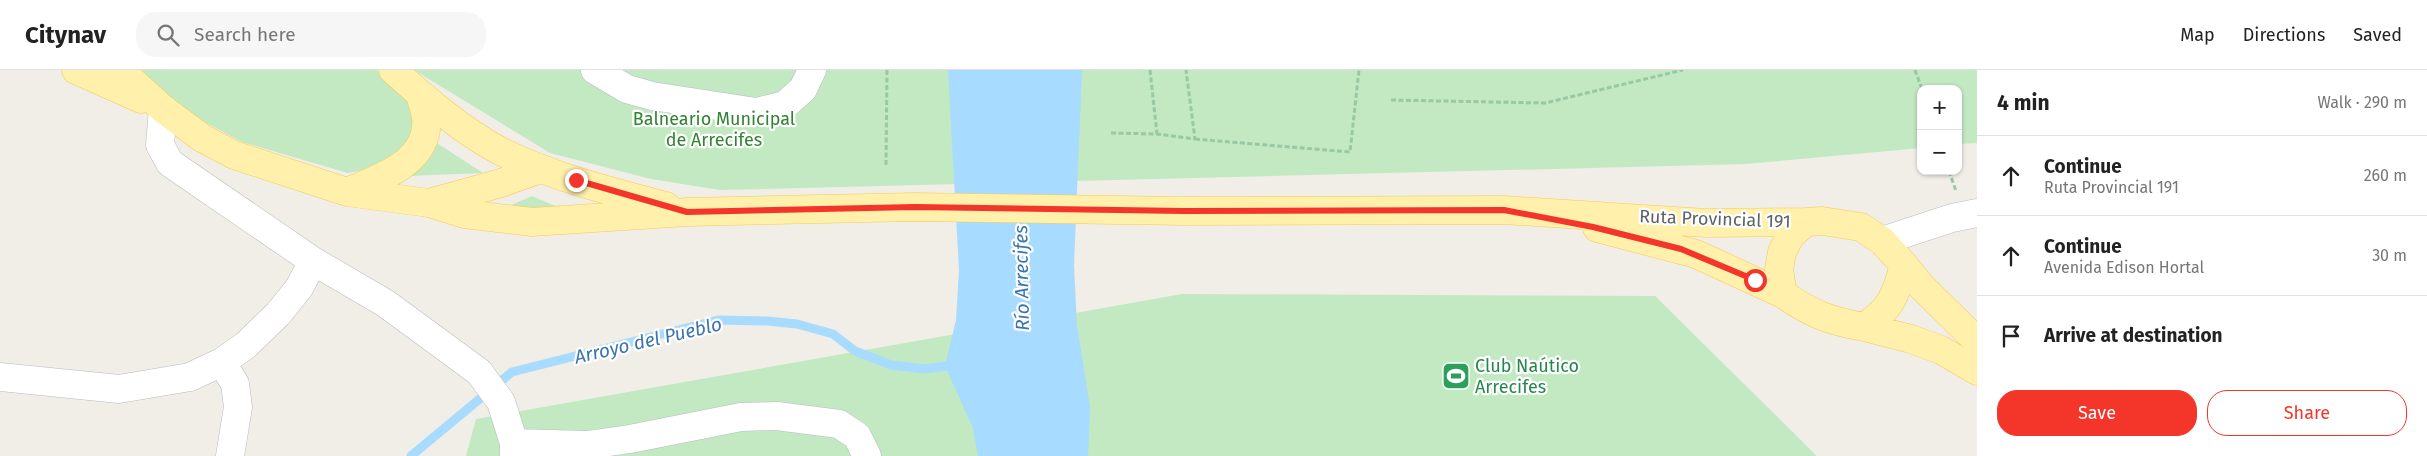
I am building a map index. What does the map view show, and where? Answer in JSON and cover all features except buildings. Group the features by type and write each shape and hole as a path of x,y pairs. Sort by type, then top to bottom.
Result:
{"main road":[{"path":"76,70 163,109"},
{"path":"120,70 163,109"},
{"path":"393,70 420,94 498,150 540,169 687,212"},
{"path":"347,192 396,171 414,156 424,136 426,118 420,94"},
{"name":"Ruta Provincial 191","path":"163,109 202,138 234,155 347,192 429,204 464,214 532,222 687,212 915,207 1184,211 1504,210 1706,223 1806,222"},
{"path":"429,204 501,183 540,169"},
{"name":"Ruta Provincial 191","path":"1504,210 1593,227 1681,249 1711,260 1783,294"},
{"path":"1977,341 1922,286 1882,241 1862,227 1822,221 1806,222 1791,235 1782,252 1779,270 1783,294 1804,309 1824,319 1911,339 1941,350 1977,371"},
{"path":"1864,327 1880,316 1892,302 1904,265"}],"street":[{"path":"595,70 627,89 652,96 756,112 786,106 803,89 812,70"},
{"path":"163,109 160,145 170,163 313,261 385,303 479,372 501,402 514,449 587,445 630,439 741,417 777,416 839,424 857,436 867,456"},
{"path":"1882,241 1958,217 1977,213"},
{"path":"0,377 119,389 190,377 222,362 246,345 278,314 299,288 313,261"},
{"path":"222,362 235,384 238,407 230,456"}],"path":[{"path":"886,165 887,70"},
{"path":"1150,70 1157,134"},
{"path":"1186,70 1195,139"},
{"path":"1111,133 1157,134 1350,152 1358,70"},
{"path":"1391,100 1545,103 1683,70"},
{"path":"1915,70 1921,85"}],"green space":[{"path":"135,70 377,70 403,91 415,121 408,148 381,167 348,173 242,142 175,106"},
{"name":"Balneario Municipal de Arrecifes","path":"414,70 1977,70 1977,143 1962,144 1962,85 1917,85 1917,148 1746,164 720,190 651,179 550,153"},
{"path":"429,138 483,173 407,176"},
{"path":"532,196 567,211 504,208"},
{"path":"1182,294 1655,296 1817,456 466,456 476,419"}],"water":[{"name":"Río Arrecifes","path":"948,70 1082,70 1074,265 1077,326 1090,407 1088,456 978,456 973,428 945,366 956,320 959,270"}],"waterway":[{"name":"Arroyo del Pueblo","path":"411,456 512,372 718,320 797,324 833,334 855,351 891,365 925,369 956,365"}],"place":[{"name":"Club Naútico Arrecifes","path":"1456,376"}],"route":[{"path":"576,180 687,212 915,207 1184,211 1504,210 1593,227 1681,249 1755,280"}]}
